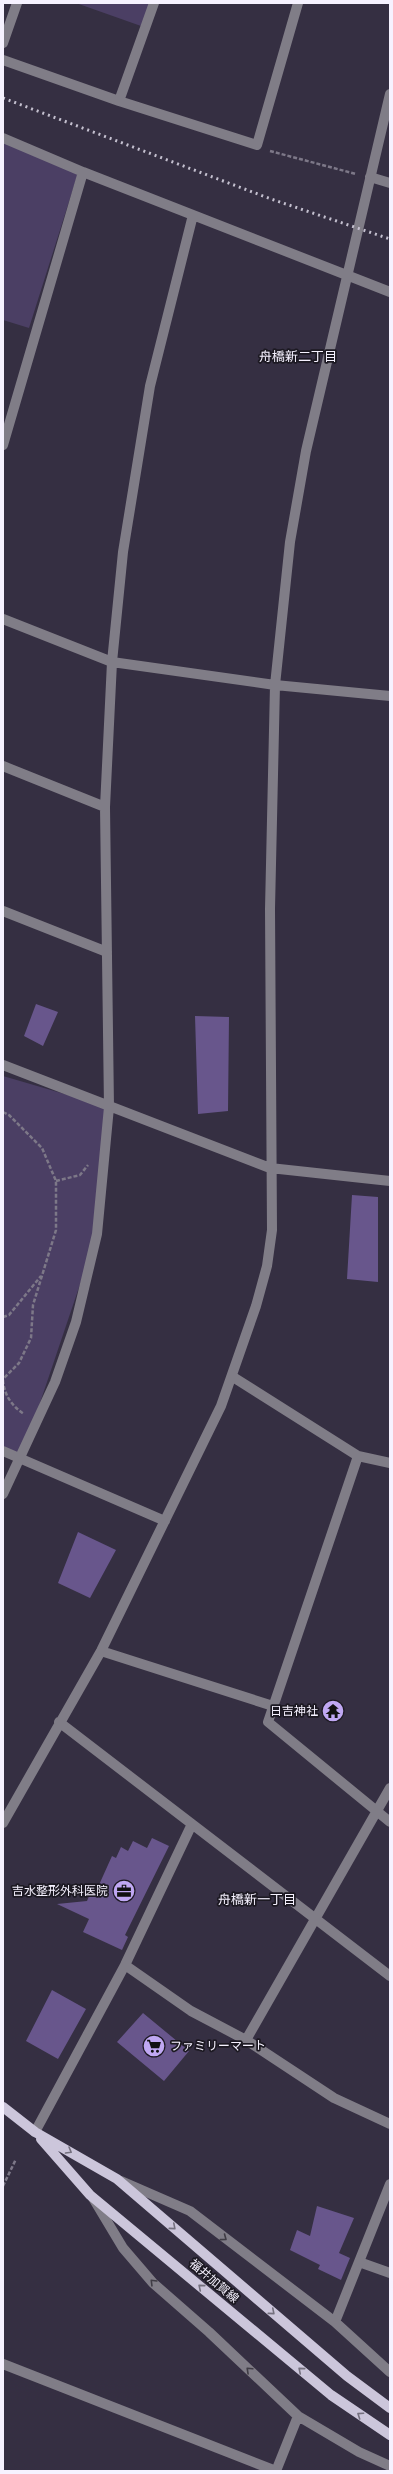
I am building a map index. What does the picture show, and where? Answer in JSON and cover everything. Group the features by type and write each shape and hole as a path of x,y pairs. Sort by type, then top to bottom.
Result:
{"main road":[{"name":"福井加賀線","path":"3,2106 35,2132 117,2179 347,2376 390,2408"},
{"name":"福井加賀線","path":"35,2132 90,2195 331,2395 390,2435"}],"street":[{"path":"3,43 17,3"},
{"path":"119,101 154,3"},
{"path":"3,60 119,101 257,145 298,3"},
{"path":"3,1823 59,1722 101,1651 222,1406 234,1377 267,1266 272,1230 270,1168 270,908 275,685 293,527 306,451 390,94"},
{"path":"3,138 82,172 390,292"},
{"path":"3,445 82,172"},
{"path":"370,177 390,183"},
{"path":"3,1494 21,1459 55,1382 76,1322 97,1234 109,1106 105,807 112,662 123,552 150,386 193,215"},
{"path":"3,619 112,662 275,685 390,696"},
{"path":"3,766 105,807"},
{"path":"3,911 108,952"},
{"path":"3,1065 270,1168 390,1181"},
{"path":"234,1377 358,1456 390,1463"},
{"path":"3,1451 165,1520"},
{"path":"358,1456 268,1722 390,1822"},
{"path":"101,1651 273,1706"},
{"path":"59,1722 390,1976"},
{"path":"246,2040 390,1788"},
{"path":"35,2132 124,1965 192,1824"},
{"path":"124,1965 191,2011 246,2040 334,2098 390,2124"},
{"path":"117,2179 190,2211 334,2322 390,2372"},
{"path":"334,2322 360,2262 390,2184"},
{"path":"90,2195 123,2248 153,2283 209,2332 298,2416 359,2452 390,2466"},
{"path":"360,2262 390,2273"},
{"path":"3,2364 276,2471 298,2416"}],"path":[{"path":"257,145 268,151 370,177"},
{"path":"3,1112 9,1115 42,1148 56,1181 56,1230 33,1305 31,1338 19,1363 3,1380 4,1390 15,1408 37,1422"},
{"path":"56,1181 80,1175 91,1160"},
{"path":"3,1317 9,1315 42,1274"},
{"path":"3,2186 16,2159"}],"shaded area":[{"path":"76,3 151,3 141,26"},
{"path":"3,138 79,170 29,328 3,320"},
{"path":"3,1076 109,1107 97,1234 21,1459 3,1451"}],"building":[{"path":"36,1004 58,1012 43,1046 24,1036"},
{"path":"195,1016 229,1017 228,1111 198,1114"},
{"path":"352,1195 378,1197 378,1282 347,1279"},
{"path":"78,1532 116,1550 90,1598 58,1583"},
{"path":"152,1838 169,1846 125,1935 128,1937 122,1950 83,1932 89,1919 57,1904 87,1901 90,1894 94,1896 112,1856 116,1858 121,1847 128,1851 133,1841 147,1848"},
{"path":"52,1990 86,2009 58,2059 26,2041"},
{"path":"143,2013 189,2051 164,2081 117,2042"},
{"path":"317,2206 354,2218 339,2253 350,2258 341,2280 318,2269 320,2265 290,2250 297,2230 310,2236"}],"railway":[{"path":"3,98 271,199 390,239"}],"place":[{"name":"日吉神社","path":"333,1711"},
{"name":"吉水整形外科医院","path":"124,1891"},
{"name":"ファミリーマート","path":"154,2046"}],"district":[{"name":"舟橋新二丁目","path":"298,356"},
{"name":"舟橋新一丁目","path":"257,1899"}]}
